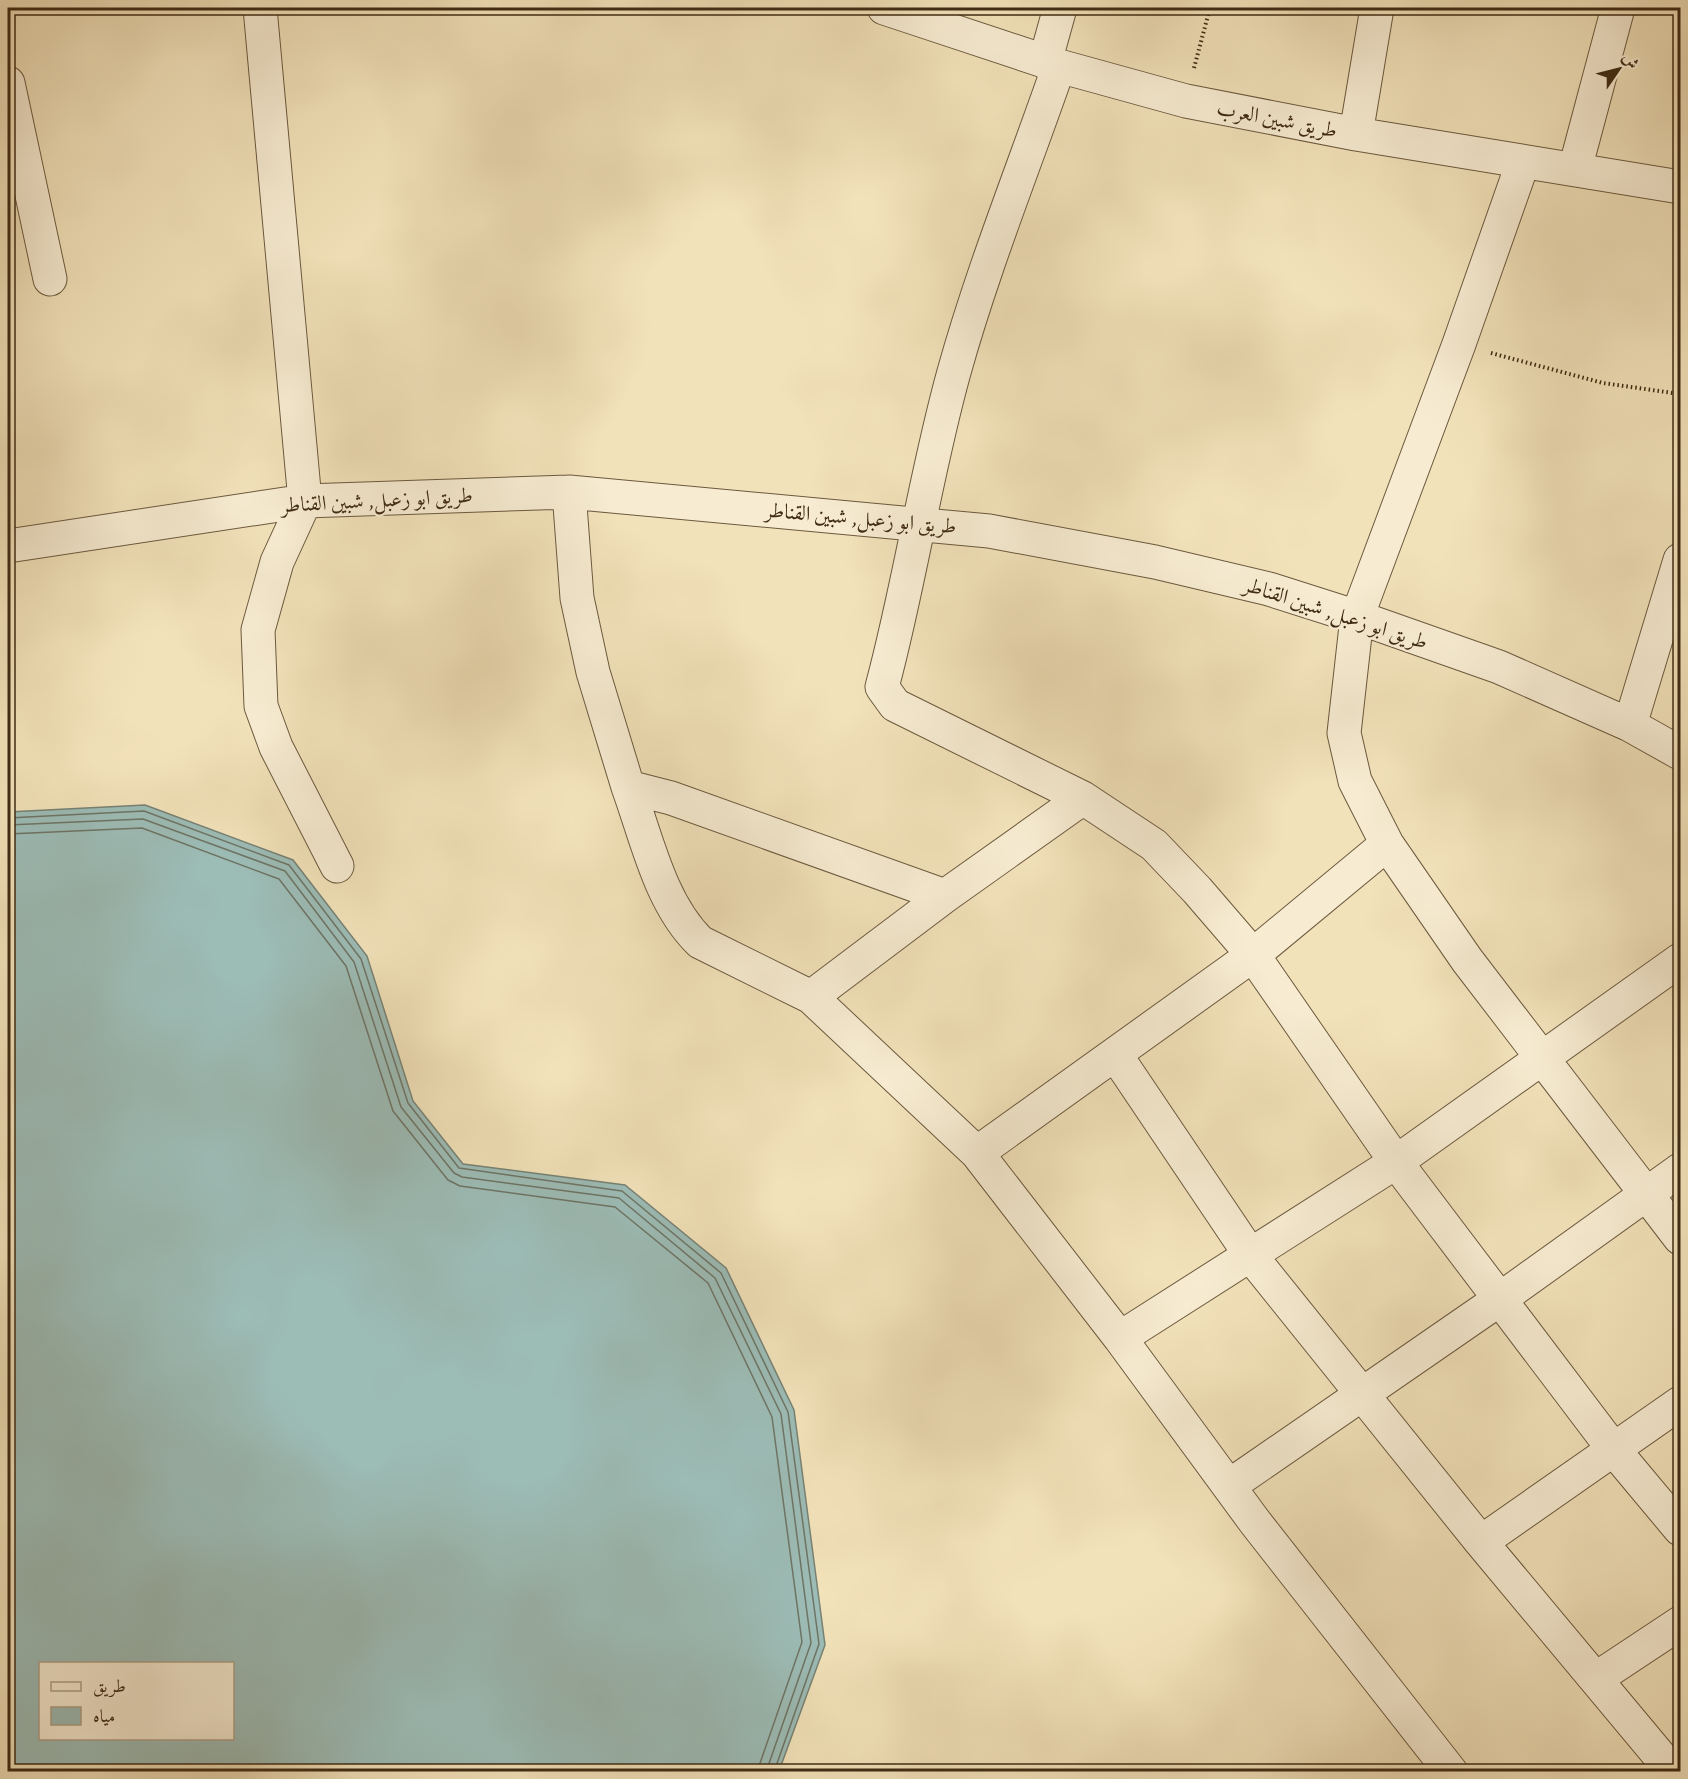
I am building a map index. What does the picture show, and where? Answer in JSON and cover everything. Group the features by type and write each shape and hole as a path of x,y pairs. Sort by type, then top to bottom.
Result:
{"street":[{"path":"260,8 305,501 278,562 258,630 261,706 276,747 337,866"},
{"name":"طريق شبين العرب","path":"884,8 1052,64 1186,101 1356,134 1680,187"},
{"path":"1060,8 1052,64 954,372 919,523 904,604 882,687 886,696 895,705 1083,798 1154,845 1197,890 1253,955 1396,1162 1614,1450 1680,1529"},
{"path":"1356,134 1377,8"},
{"path":"1575,169 1618,8"},
{"path":"8,83 51,279"},
{"path":"1523,162 1460,344 1357,617 1344,733 1355,781 1387,844 1467,960 1680,1238"},
{"path":"569,492 578,598 593,672 628,787 670,901 686,928 700,942 811,997 977,1153 1120,1338 1228,1486 1451,1772"},
{"name":"طريق ابو زعبل, شبين القناطر","path":"8,546 305,501 569,492 989,531 1155,562 1269,589 1357,617 1499,667 1630,725 1680,753"},
{"path":"1630,725 1680,560"},
{"path":"628,787 671,798 945,896"},
{"path":"811,997 945,896 1083,798"},
{"path":"977,1153 1253,955 1387,844"},
{"path":"1120,1338 1396,1162 1680,960"},
{"path":"1115,1054 1251,1256 1481,1542 1597,1678 1673,1772"},
{"path":"1228,1486 1500,1299 1680,1170"},
{"path":"1481,1542 1680,1403"},
{"path":"1597,1678 1680,1623"}],"path":[{"path":"1186,101 1210,8"},
{"path":"1460,344 1603,383 1680,394"}],"water":[{"path":"145,805 293,860 367,956 413,1101 463,1164 625,1185 726,1268 794,1410 825,1645 779,1771 8,1771 8,812"}]}
